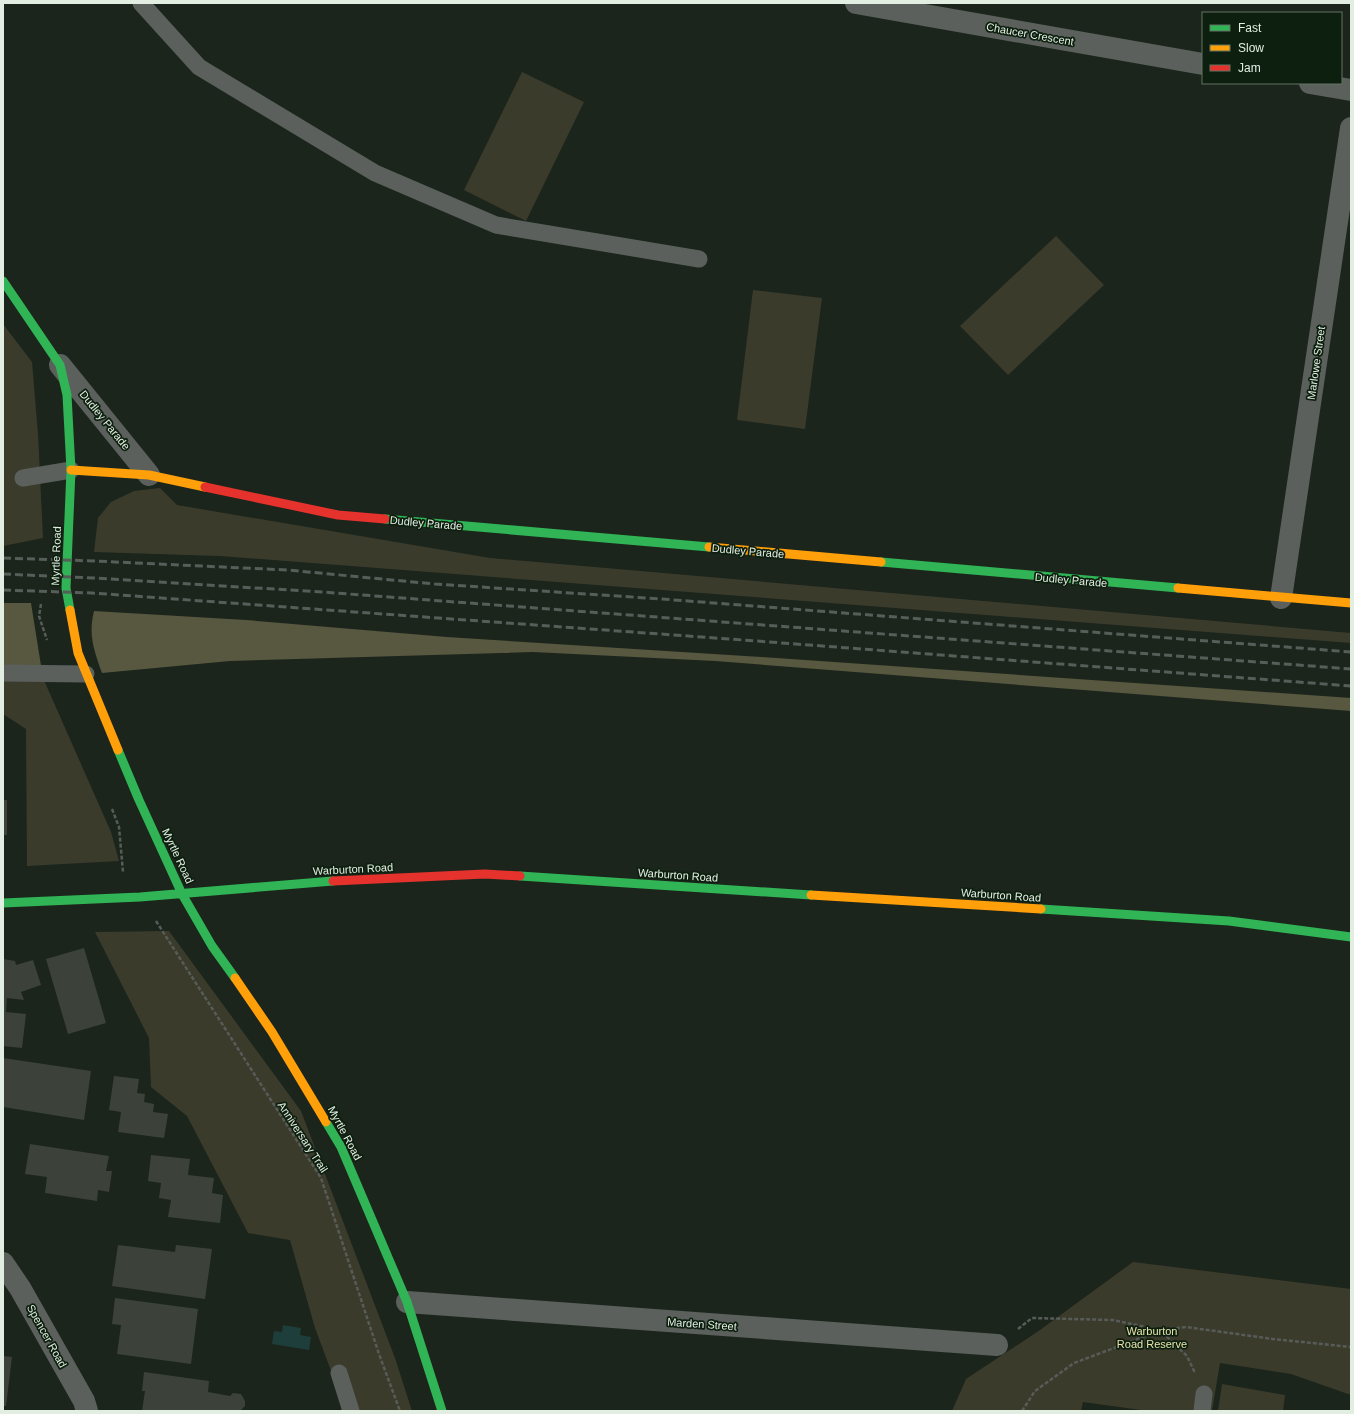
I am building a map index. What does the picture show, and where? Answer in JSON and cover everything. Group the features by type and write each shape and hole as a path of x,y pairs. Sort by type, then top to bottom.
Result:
{"street":[{"name":"Chaucer Crescent","path":"856,3 1202,64"},
{"path":"1316,84 1351,90"},
{"name":"Marlowe Street","path":"1281,598 1351,128"},
{"name":"Myrtle Road","path":"3,281 60,365 67,395 71,470 66,588 78,653 86,674 139,800 182,894 212,946 272,1032 341,1147 407,1302 442,1411"},
{"name":"Dudley Parade","path":"60,365 149,475"},
{"name":"Dudley Parade","path":"71,470 149,475 338,515 1351,603"},
{"name":"Warburton Road","path":"3,903 140,897 347,880 485,874 1229,921 1351,937"},
{"name":"Spencer Road","path":"3,1263 32,1308 84,1401 87,1411"},
{"name":"Marden Street","path":"407,1302 997,1345"}],"lane":[{"path":"141,3 198,67 375,173 496,225 699,259"},
{"path":"23,478 71,470"},
{"path":"3,673 86,674"},
{"path":"339,1373 351,1411"},
{"path":"1202,1411 1204,1394"}],"path":[{"name":"Anniversary Trail","path":"140,897 321,1178 379,1354 400,1411"},
{"path":"997,1345 1032,1318 1113,1320 1160,1330 1187,1356 1204,1394"},
{"path":"1022,1411 1036,1391 1074,1363 1160,1330 1186,1327 1273,1339 1351,1347"}],"green space":[{"path":"522,72 584,102 526,221 464,190"},
{"path":"1056,236 1104,285 1008,375 960,326"},
{"path":"753,290 822,298 805,429 737,420"},
{"path":"3,324 32,362 38,434 43,538 3,546"},
{"path":"160,488 177,505 490,558 1351,633 1351,643 220,556 94,552 98,518 111,502 134,491"},
{"path":"43,678 111,832 119,861 27,866 26,729 3,714 3,681"},
{"path":"169,931 301,1111 395,1358 412,1411 342,1411 336,1384 315,1328 290,1240 248,1233 187,1116 151,1087 149,1038 95,932"},
{"name":"Warburton Road Reserve","path":"1133,1262 1351,1289 1351,1395 1291,1374 1220,1363 1212,1411 1148,1411 1083,1402 1081,1411 952,1411 966,1379 1040,1330"},
{"path":"1222,1384 1285,1395 1283,1411 1218,1411"}],"shaded area":[{"path":"3,603 31,603 43,678 3,681"},
{"path":"94,611 246,620 447,637 1351,698 1351,711 715,661 533,652 230,661 102,673 94,650 92,635 92,620"}],"water":[{"path":"283,1325 301,1328 300,1335 311,1337 309,1350 272,1344 274,1331 282,1332"}],"building":[{"path":"3,800 7,800 7,835 3,835"},
{"path":"84,948 106,1023 68,1034 46,959"},
{"path":"3,959 15,961 16,965 33,960 41,985 21,992 24,1000 7,998 6,1012 26,1014 22,1048 3,1046"},
{"path":"3,1058 91,1071 84,1120 3,1107"},
{"path":"114,1076 139,1079 137,1093 145,1094 144,1102 154,1104 153,1112 168,1114 164,1138 118,1132 121,1112 109,1110"},
{"path":"30,1144 109,1156 106,1171 112,1171 109,1192 98,1190 97,1201 45,1193 47,1177 25,1174"},
{"path":"151,1155 190,1159 188,1175 214,1178 212,1193 223,1195 220,1223 168,1217 171,1200 159,1198 161,1183 148,1181"},
{"path":"118,1245 175,1252 176,1245 212,1249 205,1299 112,1286"},
{"path":"115,1298 198,1309 191,1364 117,1354 121,1325 112,1324"},
{"path":"3,1356 12,1357 6,1406 3,1406"},
{"path":"144,1372 209,1381 208,1392 230,1396 233,1393 241,1394 245,1401 245,1406 240,1411 142,1411 145,1391 142,1391"}],"railway":[{"path":"3,558 287,570 435,584 662,599 1351,652"},
{"path":"3,574 322,592 1351,669"},
{"path":"3,590 92,593 1351,686"}],"traffic: fast":[{"path":"3,281 60,365 67,395 71,470 66,588 70,610"},
{"path":"385,519 709,547"},
{"path":"881,562 1178,588"},
{"path":"118,750 182,894 212,946 235,978"},
{"path":"520,876 811,895"},
{"path":"3,903 140,897 333,881"},
{"path":"1041,909 1229,921 1351,937"},
{"path":"326,1122 341,1147 407,1302 442,1411"}],"traffic: slow":[{"path":"71,470 149,475 205,487"},
{"path":"709,547 881,562"},
{"path":"1178,588 1351,603"},
{"path":"70,610 78,653 118,750"},
{"path":"811,895 1041,909"},
{"path":"235,978 272,1032 326,1122"}],"traffic: jam":[{"path":"205,487 338,515 385,519"},
{"path":"333,881 485,874 520,876"}]}
